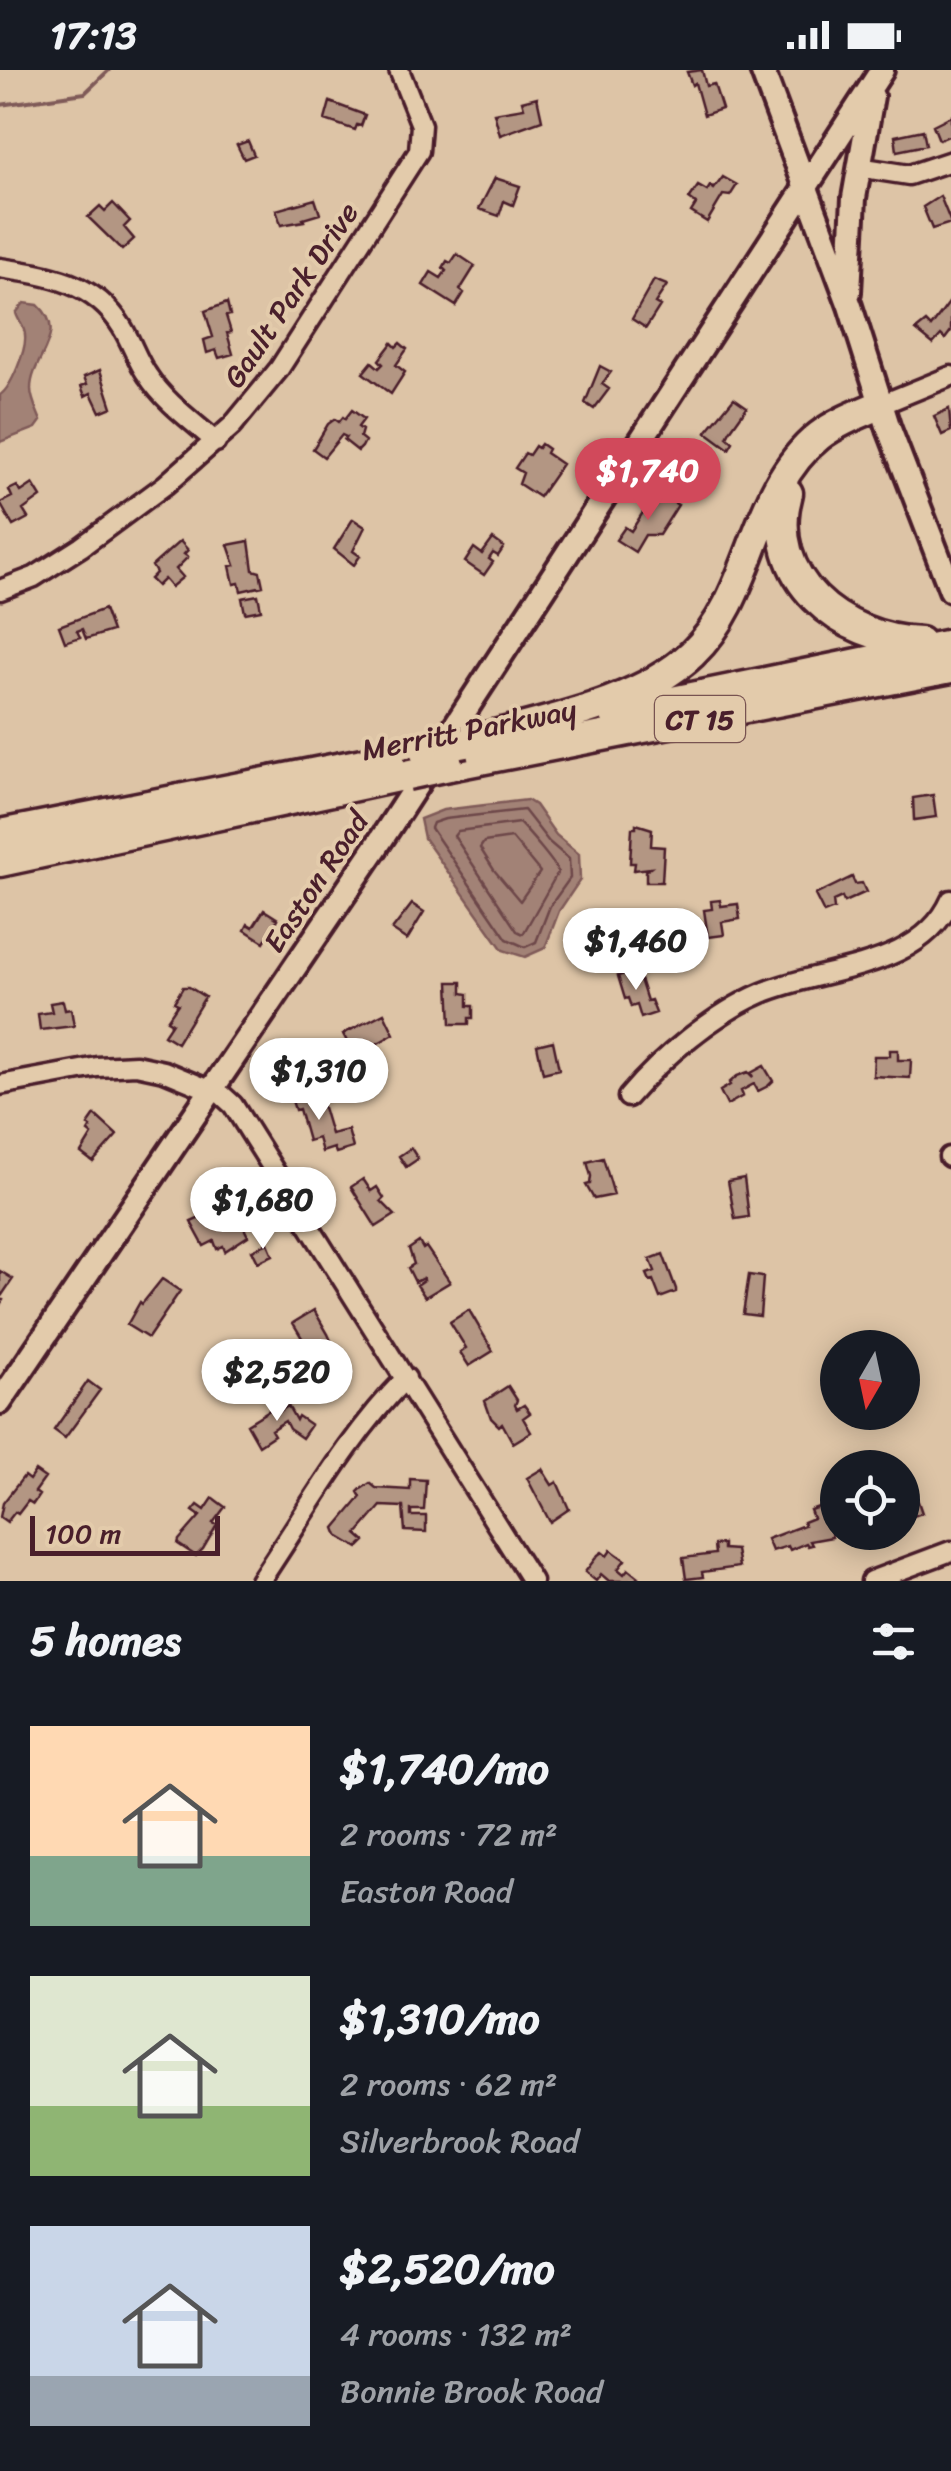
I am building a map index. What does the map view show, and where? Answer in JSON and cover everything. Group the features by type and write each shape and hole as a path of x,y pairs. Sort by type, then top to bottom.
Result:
{"highway":[{"path":"457,754 633,692 663,677 694,653 731,600 779,488 804,453 835,426 880,405"},
{"path":"804,453 786,499 783,526 786,548 802,584 828,611 858,630 885,639 951,643"},
{"name":"Merritt Parkway","path":"0,862 407,775 457,754 951,643"},
{"name":"Merritt Parkway","path":"0,834 424,751 457,754 951,668"}],"main road":[{"path":"762,70 850,306 880,405 951,590"},
{"path":"850,306 851,221 858,167 878,76"},
{"name":"Easton Road","path":"0,1402 375,849 878,76"}],"street":[{"name":"Gault Park Drive","path":"0,590 34,577 71,554 165,485 216,442 271,380 417,156 420,125 399,70"},
{"path":"858,167 909,174 951,162"},
{"path":"0,268 61,279 98,298 121,325 147,375 164,396 216,442"},
{"path":"880,405 951,376"},
{"path":"628,1097 661,1063 725,1013 774,989 904,949 931,930 951,900"},
{"path":"0,1085 97,1067 136,1065 212,1091 233,1105 532,1581"},
{"path":"260,1581 353,1443 406,1378"},
{"path":"871,1581 951,1551"}],"water":[{"path":"24,303 38,305 50,326 31,389 41,421 36,428 0,442 0,395 13,377 23,349 25,332 16,313"},
{"path":"527,800 556,835 579,854 580,880 559,911 545,948 525,957 503,950 424,838 420,819 443,810"}],"building":[{"path":"702,70 706,86 714,84 722,109 704,115 695,83 692,85 687,72"},
{"path":"537,97 542,120 500,135 494,113 524,108 522,101"},
{"path":"330,102 365,115 361,126 357,125 355,130 325,120"},
{"path":"951,116 951,135 939,140 933,125"},
{"path":"923,130 926,145 897,151 895,136"},
{"path":"248,141 254,155 244,159 237,145"},
{"path":"723,177 737,185 730,196 723,195 707,222 691,212 696,204 689,199 698,186 707,191 710,186 714,189"},
{"path":"495,178 520,186 513,205 504,201 499,216 479,209"},
{"path":"940,196 951,223 932,229 923,207"},
{"path":"315,199 320,214 281,225 276,210"},
{"path":"113,203 130,221 124,227 134,239 122,250 88,217 100,206 105,211"},
{"path":"457,254 475,266 460,290 464,293 456,306 423,285 431,272 441,278 447,261 451,263"},
{"path":"654,280 667,285 646,328 632,319"},
{"path":"951,300 951,331 933,344 916,330 926,322 931,327"},
{"path":"227,303 231,332 227,333 233,354 219,358 216,350 207,353 204,340 213,337 205,311"},
{"path":"392,343 407,349 396,365 405,372 391,394 363,373 372,362 379,368 383,364 379,360"},
{"path":"600,366 611,372 602,384 609,389 594,409 585,403"},
{"path":"100,370 112,407 100,412 91,393 85,396 81,386 87,384 84,377"},
{"path":"734,398 747,407 727,437 733,442 729,449 706,432"},
{"path":"949,409 951,431 942,435 934,416"},
{"path":"352,410 364,419 358,427 365,441 358,451 342,435 324,457 313,449 328,424 345,419"},
{"path":"541,444 548,449 546,453 562,464 539,497 519,484 523,473 515,468 525,453 529,455"},
{"path":"33,484 41,497 23,510 28,518 13,526 0,503 12,497 9,490 17,486 21,492"},
{"path":"664,497 678,505 659,535 645,535 635,552 616,540 625,527 631,531 651,500 657,504"},
{"path":"353,519 365,527 353,551 360,556 354,565 334,549"},
{"path":"493,539 504,547 498,556 493,553 489,559 493,562 484,575 465,562 474,548 482,554"},
{"path":"180,541 188,550 184,554 188,557 176,569 183,577 171,587 164,579 157,586 150,579 156,573 152,566"},
{"path":"249,541 253,570 260,572 263,586 241,591 239,583 234,584 230,566 235,565 228,545"},
{"path":"258,595 261,610 245,613 242,598"},
{"path":"104,609 112,631 86,639 82,629 77,631 80,637 65,642 59,626"},
{"path":"933,795 936,817 914,820 913,798"},
{"path":"636,824 652,829 651,846 664,847 662,882 646,882 646,871 650,868 634,870 635,863 630,863 632,828"},
{"path":"852,877 855,884 862,883 866,892 844,902 842,897 833,901 834,909 824,913 815,895"},
{"path":"720,900 721,906 738,904 740,919 722,922 724,935 708,937 704,910 712,909 711,901"},
{"path":"412,904 424,912 407,940 392,930"},
{"path":"264,910 278,919 264,942 245,930 248,924 253,927"},
{"path":"637,970 647,1001 651,1000 656,1013 641,1018 637,1005 631,1007 625,999 618,976"},
{"path":"449,982 462,982 462,993 468,994 468,1006 473,1006 469,1024 451,1024"},
{"path":"183,987 205,997 177,1043 164,1035 172,1023 167,1020"},
{"path":"63,1001 65,1010 71,1009 74,1026 40,1030 38,1014 52,1012 50,1003"},
{"path":"384,1013 394,1034 355,1056 343,1034"},
{"path":"553,1041 559,1069 543,1073 537,1045"},
{"path":"890,1050 898,1050 898,1060 911,1060 910,1078 873,1076 874,1056 890,1056"},
{"path":"764,1066 773,1081 758,1091 754,1084 727,1105 720,1091 737,1076 748,1072 753,1077 751,1073"},
{"path":"311,1089 319,1106 322,1104 331,1134 348,1130 353,1148 322,1152 318,1138 308,1141 299,1109 295,1110 290,1094"},
{"path":"95,1115 117,1135 93,1162 81,1153 92,1135 88,1125"},
{"path":"411,1148 418,1159 406,1167 399,1156"},
{"path":"603,1158 614,1195 594,1199 586,1185 590,1184 591,1176 587,1162"},
{"path":"744,1178 749,1217 735,1219 728,1181"},
{"path":"363,1179 371,1191 377,1187 384,1198 381,1201 395,1215 376,1227 351,1187"},
{"path":"250,1205 257,1222 244,1228 248,1236 225,1251 223,1246 217,1249 214,1241 204,1246 191,1222 213,1212 214,1216 226,1210 228,1215"},
{"path":"419,1242 450,1282 425,1297 417,1285 423,1278 415,1282 408,1268 414,1264 409,1249"},
{"path":"268,1243 273,1255 258,1262 252,1250"},
{"path":"663,1254 676,1292 660,1298 647,1274 655,1271 650,1259"},
{"path":"0,1271 13,1279 0,1298"},
{"path":"749,1275 763,1277 760,1316 743,1314"},
{"path":"162,1279 180,1291 148,1338 127,1325 140,1302"},
{"path":"314,1310 332,1343 325,1347 332,1359 315,1369 307,1355 311,1353 293,1323"},
{"path":"469,1310 493,1351 469,1366 460,1352 466,1348 450,1322"},
{"path":"88,1381 100,1390 65,1438 54,1430"},
{"path":"508,1386 517,1400 517,1409 524,1405 530,1413 523,1418 531,1432 513,1443 502,1423 499,1426 491,1418 485,1401"},
{"path":"276,1406 280,1411 288,1406 296,1420 298,1416 311,1425 302,1438 285,1421 259,1445 247,1424"},
{"path":"542,1469 552,1485 557,1482 569,1509 550,1522 527,1478"},
{"path":"35,1471 45,1478 35,1492 39,1495 33,1504 28,1501 7,1522 0,1517 3,1503 24,1476 29,1480"},
{"path":"410,1479 426,1480 424,1510 411,1510 411,1516 426,1516 426,1532 405,1531 403,1507 381,1506 357,1534 365,1541 358,1548 338,1536 335,1528 361,1497 361,1489 370,1483 376,1488 410,1490"},
{"path":"213,1498 225,1507 196,1556 178,1544 179,1540 200,1516 193,1511 198,1505 205,1510"},
{"path":"820,1506 820,1539 810,1541 812,1545 808,1546 806,1543 790,1550 788,1546 772,1551 767,1539 804,1525 813,1518 810,1510"},
{"path":"723,1544 723,1549 736,1550 739,1567 702,1572 703,1577 686,1579 683,1558 715,1554 714,1545"},
{"path":"611,1550 625,1560 618,1569 624,1574 628,1569 638,1577 635,1581 609,1581 601,1574 596,1581 585,1572 598,1555 602,1552 607,1556"}],"waterway":[{"path":"0,105 85,93 109,70"}]}
